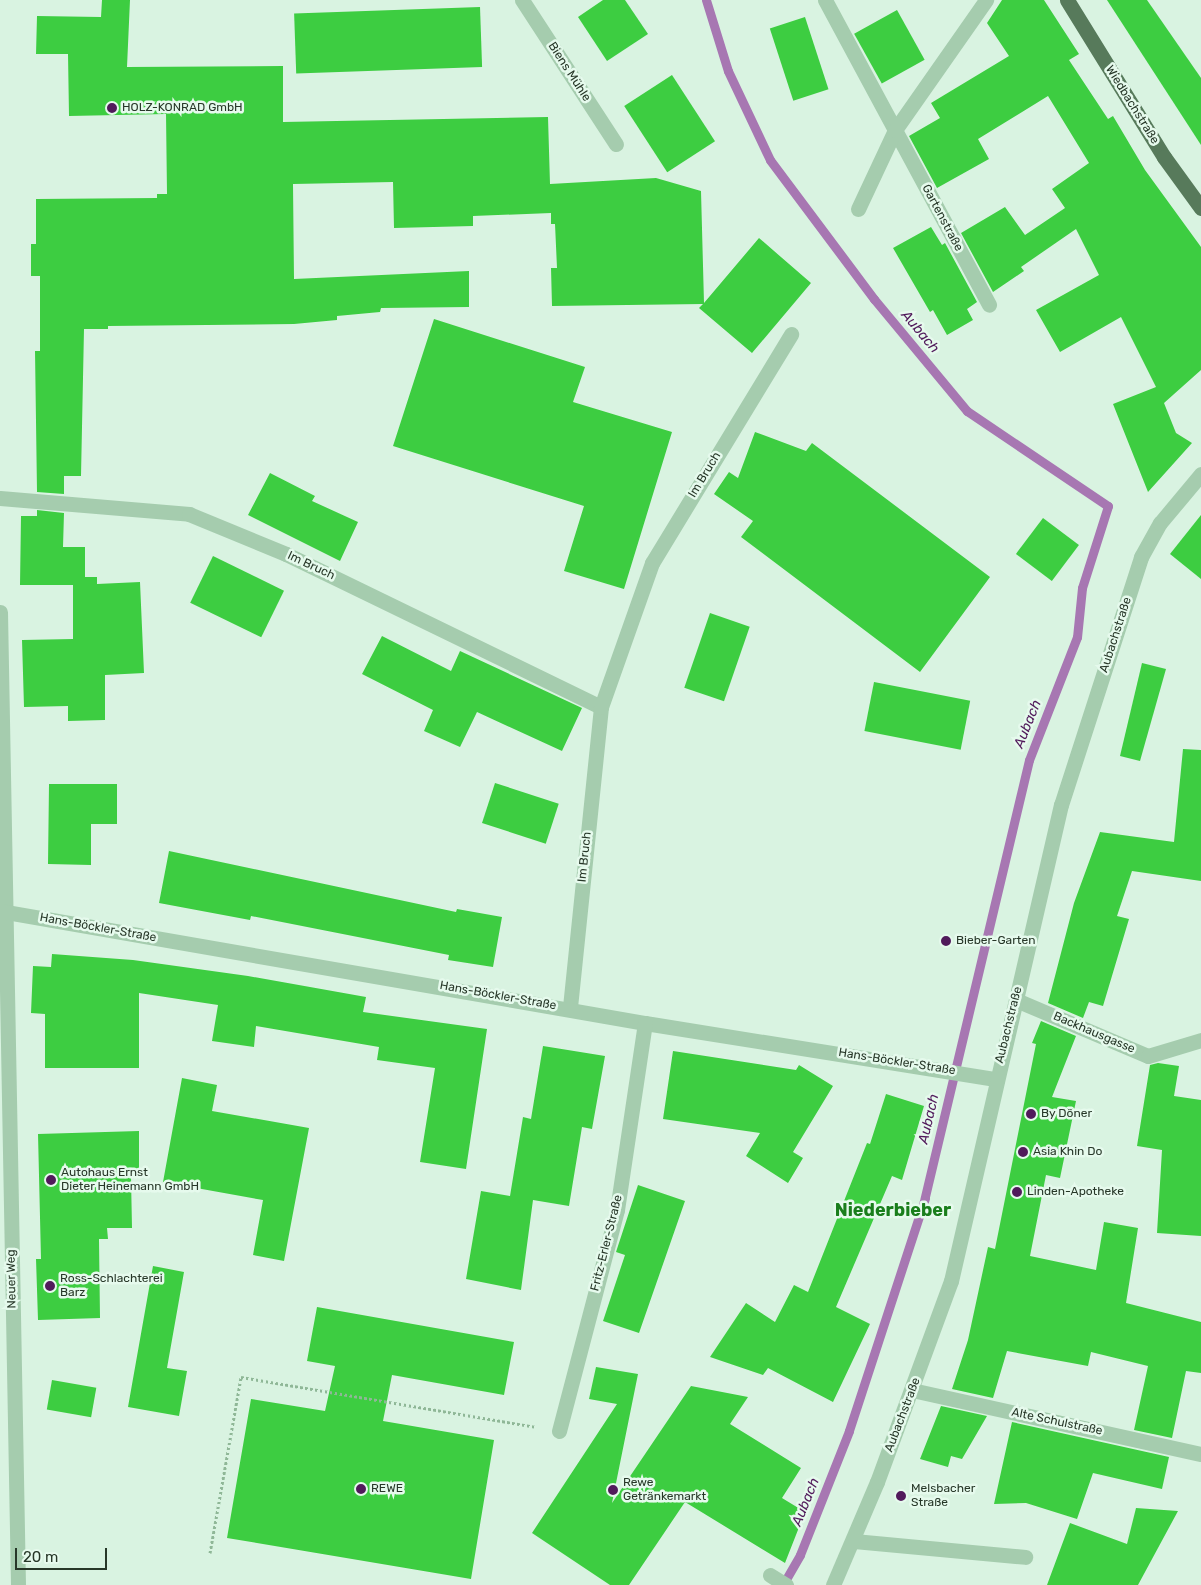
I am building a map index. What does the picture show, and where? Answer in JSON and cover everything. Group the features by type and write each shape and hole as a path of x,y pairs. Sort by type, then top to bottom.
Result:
{"main road":[{"name":"Wiedbachstraße","path":"1067,0 1164,157 1201,208"}],"street":[{"name":"Biens Mühle","path":"522,0 616,144"},
{"name":"Gartenstraße","path":"825,0 989,305"},
{"path":"858,208 896,130 986,0"},
{"name":"Im Bruch","path":"570,1008 601,707 652,563 791,334"},
{"name":"Aubachstraße","path":"833,1585 854,1540 912,1390 951,1281 996,1079 1061,805 1141,557 1160,523 1201,474"},
{"name":"Im Bruch","path":"0,498 189,514 286,554 601,707"},
{"name":"Neuer Weg","path":"0,612 2,911 18,1585"},
{"name":"Hans-Böckler-Straße","path":"2,911 570,1008 645,1023 930,1066 996,1079"},
{"name":"Backhausgasse","path":"1016,1000 1148,1056 1201,1040"},
{"name":"Fritz-Erler-Straße","path":"559,1431 618,1210 645,1023"},
{"name":"Alte Schulstraße","path":"912,1390 1201,1454"},
{"path":"854,1540 1025,1557"},
{"path":"770,1576 786,1585"}],"path":[{"path":"210,1553 241,1377 559,1431"}],"building":[{"path":"102,0 130,0 127,67 283,66 283,122 548,117 550,184 656,178 701,191 704,303 759,238 811,283 752,353 699,308 703,304 552,306 551,268 557,268 555,224 551,224 551,213 473,216 473,226 394,228 393,182 293,184 294,279 469,271 469,307 381,308 380,312 337,316 337,320 294,324 108,326 108,329 84,329 81,476 64,476 64,494 37,492 35,351 40,351 40,276 31,276 31,244 36,244 36,199 157,198 157,194 167,194 166,114 69,116 68,54 36,54 37,16 101,17"},
{"path":"603,0 625,0 648,34 607,61 578,17"},
{"path":"1002,0 1044,0 1079,54 1069,60 1108,119 1113,116 1145,170 1201,247 1201,370 1164,403 1176,433 1192,443 1148,492 1113,404 1156,387 1121,317 1060,352 1036,310 1099,275 1076,229 1021,267 1024,271 993,292 961,233 1005,207 1025,235 1065,208 1052,189 1089,163 1048,96 978,139 989,159 937,188 909,136 940,118 931,103 1009,56 987,23"},
{"path":"1107,0 1147,0 1201,78 1201,145"},
{"path":"480,7 482,67 296,73 294,13"},
{"path":"897,10 925,60 882,84 854,34"},
{"path":"805,17 828,89 793,101 770,28"},
{"path":"672,75 715,141 667,172 624,106"},
{"path":"931,227 942,245 945,243 977,302 967,309 973,320 947,335 933,310 930,312 893,248"},
{"path":"434,319 585,367 573,402 672,432 624,589 564,571 584,506 393,446"},
{"path":"755,432 806,451 812,443 990,577 920,672 741,537 753,521 714,494 729,472 738,478"},
{"path":"270,473 315,496 312,501 358,522 340,561 248,515"},
{"path":"37,510 64,513 63,547 85,547 85,577 97,577 97,584 140,582 144,673 105,675 105,720 68,721 68,706 24,707 22,640 73,639 73,585 20,585 21,516 37,516"},
{"path":"1201,515 1201,579 1170,554"},
{"path":"1043,518 1079,545 1052,581 1016,554"},
{"path":"213,556 284,591 261,637 190,603"},
{"path":"710,613 750,627 724,701 684,688"},
{"path":"382,636 451,671 460,651 582,708 562,751 477,712 460,747 424,731 433,710 362,674"},
{"path":"1142,663 1166,669 1140,761 1120,756"},
{"path":"874,682 970,701 961,750 864,731"},
{"path":"1183,749 1201,750 1201,881 1132,871 1117,916 1129,919 1103,1006 1089,1002 1083,1018 1048,1003 1074,903 1100,832 1174,842"},
{"path":"495,783 559,804 546,844 482,823"},
{"path":"49,784 117,784 117,824 91,824 91,865 48,864"},
{"path":"169,851 456,912 457,909 502,917 493,967 448,960 449,955 251,916 250,920 159,903"},
{"path":"52,954 133,960 248,976 366,997 363,1012 487,1029 466,1169 420,1162 435,1068 377,1060 379,1047 256,1026 254,1047 212,1041 218,1005 139,993 139,1068 45,1068 45,1014 31,1013 33,966 51,967"},
{"path":"1041,1021 1076,1036 1052,1097 1076,1101 1060,1178 1046,1175 1030,1256 1096,1270 1104,1222 1138,1228 1126,1303 1201,1322 1201,1373 1186,1371 1172,1438 1134,1430 1148,1366 1091,1352 1088,1366 1007,1351 993,1398 952,1389 968,1340 988,1247 995,1249 1036,1044 1032,1043"},
{"path":"543,1046 605,1056 592,1129 582,1127 569,1206 533,1200 521,1290 466,1279 481,1191 510,1196 523,1117 531,1119"},
{"path":"673,1051 796,1070 799,1065 833,1086 793,1152 803,1158 788,1183 746,1156 760,1133 663,1119"},
{"path":"1158,1063 1179,1066 1174,1096 1201,1100 1201,1236 1157,1233 1162,1150 1137,1146 1150,1065"},
{"path":"182,1078 217,1085 212,1111 309,1128 284,1261 253,1255 263,1200 163,1182"},
{"path":"886,1094 924,1106 902,1180 892,1176 836,1307 870,1324 833,1402 768,1368 763,1375 710,1357 746,1303 775,1322 794,1285 808,1292 867,1143 870,1144"},
{"path":"139,1131 139,1178 131,1177 132,1228 107,1228 108,1239 99,1239 100,1318 38,1320 36,1259 41,1259 38,1134"},
{"path":"638,1185 685,1201 639,1333 603,1321 625,1255 616,1252"},
{"path":"153,1266 184,1272 167,1368 187,1371 179,1416 128,1407"},
{"name":"REWE","path":"317,1307 514,1342 504,1395 392,1375 383,1421 494,1440 471,1579 227,1538 251,1399 325,1411 335,1366 307,1361"},
{"path":"596,1367 638,1374 612,1503 691,1386 748,1397 730,1424 801,1468 782,1498 805,1512 785,1563 685,1502 629,1585 610,1585 532,1533 617,1404 589,1399"},
{"path":"52,1380 96,1388 91,1417 47,1410"},
{"path":"941,1406 987,1416 962,1459 951,1456 948,1467 920,1459"},
{"path":"1012,1422 1169,1457 1162,1489 1093,1473 1077,1519 1026,1503 994,1504"},
{"path":"1136,1508 1178,1511 1138,1585 1047,1585 1070,1523 1127,1544"}],"waterway":[{"name":"Aubach","path":"706,0 728,71 770,160 874,299 967,411 1108,506 1082,588 1077,637 1029,760 925,1198 849,1431 800,1555 783,1585"}],"place":[{"name":"HOLZ-KONRAD GmbH","path":"112,108"},
{"name":"Bieber-Garten","path":"946,941"},
{"name":"By Döner","path":"1031,1114"},
{"name":"Asia Khin Do","path":"1023,1152"},
{"name":"Autohaus Ernst Dieter Heinemann GmbH","path":"51,1180"},
{"name":"Linden-Apotheke","path":"1017,1192"},
{"name":"Ross-Schlachterei Barz","path":"50,1286"},
{"name":"REWE","path":"361,1489"},
{"name":"Rewe Getränkemarkt","path":"613,1490"},
{"name":"Melsbacher Straße","path":"901,1496"}],"district":[{"name":"Niederbieber","path":"893,1210"}]}
